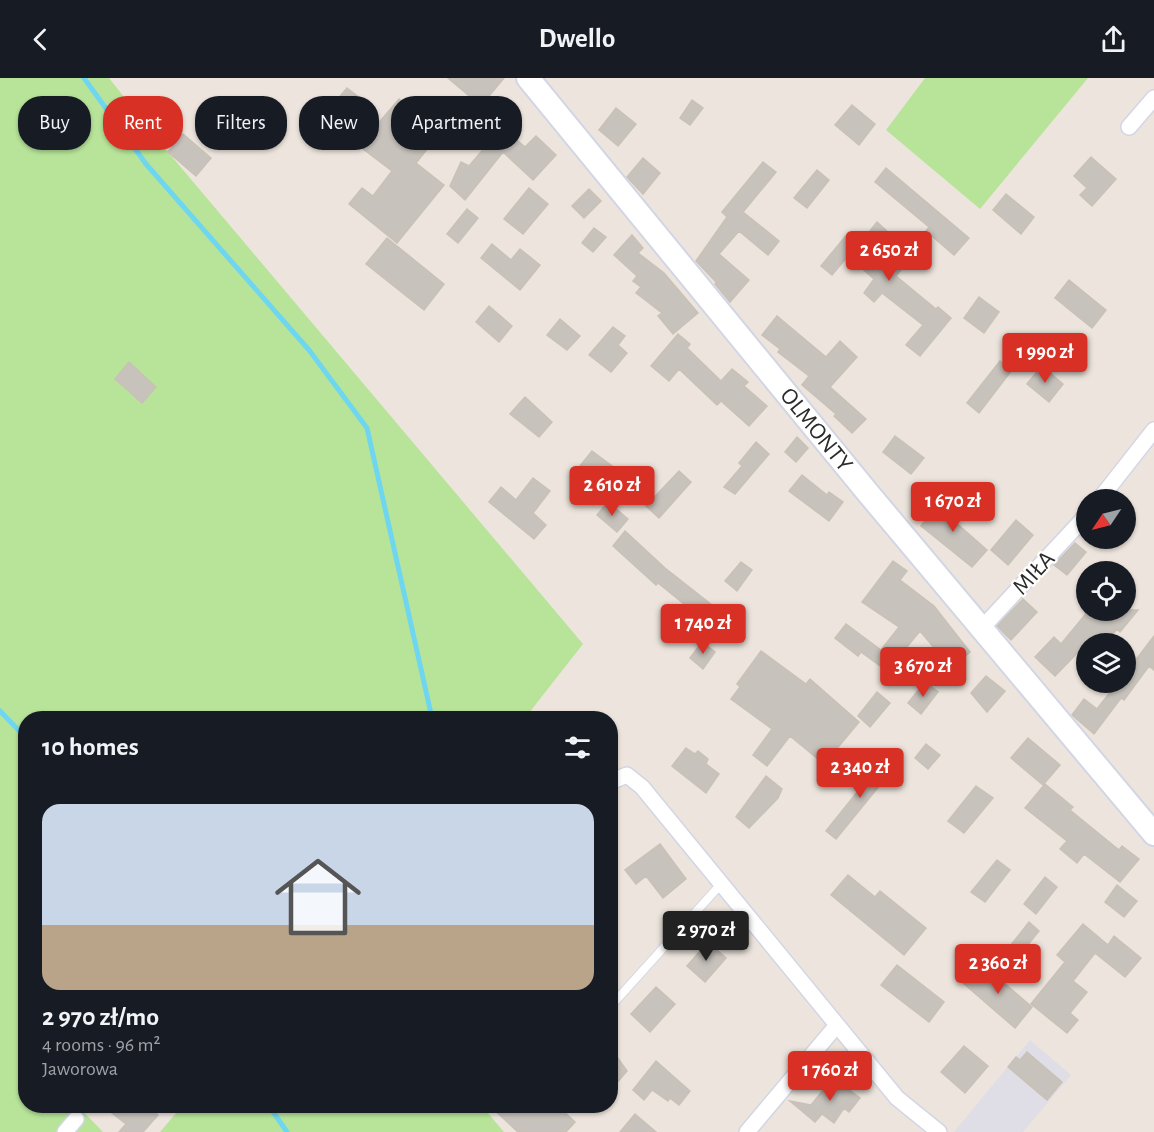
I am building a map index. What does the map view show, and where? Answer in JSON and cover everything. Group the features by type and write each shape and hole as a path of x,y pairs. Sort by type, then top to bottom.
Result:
{"street":[{"name":"OLMONTY","path":"528,78 981,629 1154,834"},
{"path":"1129,127 1154,98"},
{"path":"1108,489 1154,430"},
{"name":"MIŁA","path":"981,629 1076,527"},
{"path":"618,779 627,775 642,787 897,1098 939,1132"},
{"path":"747,1132 837,1025"},
{"path":"65,1132 76,1119"}],"lane":[{"path":"618,998 722,884"}],"shaded area":[{"path":"1030,1040 1071,1075 1023,1132 954,1132"}],"green space":[{"path":"0,78 109,78 123,96 103,96 103,150 166,150 583,644 530,711 18,711 18,1113 85,1113 103,1132 0,1132"},
{"path":"925,78 1088,78 980,209 886,130"},
{"path":"176,1113 488,1113 504,1132 160,1132"}],"building":[{"path":"448,78 504,78 489,96 469,96"},
{"path":"347,88 357,96 340,96"},
{"path":"692,100 703,108 690,125 680,118"},
{"path":"852,105 875,124 859,145 835,125"},
{"path":"391,108 391,150 426,150 416,163 444,185 397,243 349,204 362,188 373,196 392,171 364,150 379,150 379,122"},
{"path":"616,108 636,124 618,146 599,130"},
{"path":"183,134 195,144 195,150 202,150 211,158 196,176 168,152 183,150"},
{"path":"536,136 556,155 533,180 503,152 465,200 450,186 461,162 469,166 483,150 522,150 522,144 525,147"},
{"path":"1091,157 1116,179 1092,206 1080,195 1087,188 1074,176"},
{"path":"643,158 660,173 643,194 627,177"},
{"path":"763,162 776,172 743,212 779,241 768,255 739,231 719,254 749,280 730,302 715,284 716,282 696,261 727,217 722,212"},
{"path":"886,168 969,238 954,255 926,231 929,227 875,182"},
{"path":"817,170 829,180 807,208 794,198"},
{"path":"529,188 548,204 523,234 504,219"},
{"path":"589,189 601,201 584,218 572,206"},
{"path":"1006,194 1034,217 1021,234 993,210"},
{"path":"467,209 478,218 458,243 447,234"},
{"path":"877,222 888,232 881,240 908,261 896,276 936,309 938,307 951,318 920,356 906,345 923,325 882,293 874,302 864,293 874,279 848,256 832,275 821,266 849,232 861,242"},
{"path":"594,228 606,237 593,252 582,243"},
{"path":"632,235 643,248 638,253 664,273 698,313 673,334 658,316 662,313 636,293 641,287 633,281 637,276 614,255"},
{"path":"387,238 444,284 424,310 366,264"},
{"path":"492,244 511,260 520,249 540,265 520,290 481,258"},
{"path":"1069,280 1106,310 1092,328 1055,298"},
{"path":"979,297 999,312 984,333 964,318"},
{"path":"489,306 512,326 499,342 476,322"},
{"path":"777,316 826,357 840,341 857,357 830,387 866,419 852,433 834,416 836,414 802,385 809,376 778,352 780,349 762,335"},
{"path":"560,319 580,336 567,350 547,335"},
{"path":"613,327 625,336 618,345 627,353 611,372 589,355"},
{"path":"678,334 690,344 687,348 721,381 732,369 748,382 744,386 767,406 749,426 721,401 717,405 679,369 669,381 651,366"},
{"path":"1000,361 1012,370 979,413 967,403"},
{"path":"129,362 156,387 142,403 115,379"},
{"path":"1042,366 1063,384 1049,402 1027,384"},
{"path":"525,397 552,422 539,437 510,414"},
{"path":"895,436 924,458 911,474 883,452"},
{"path":"797,437 808,448 796,462 785,452"},
{"path":"756,442 769,454 735,494 724,487 742,466 739,463"},
{"path":"592,451 612,466 609,470 627,486 613,503 576,471"},
{"path":"679,471 691,482 659,518 646,506"},
{"path":"802,475 827,495 829,492 843,502 829,521 789,491"},
{"path":"533,478 550,491 533,513 546,525 534,539 489,502 501,487 516,500"},
{"path":"944,497 960,511 953,520 987,550 972,567 921,526"},
{"path":"608,502 628,519 617,532 597,515"},
{"path":"1016,520 1033,535 1008,565 991,550"},
{"path":"625,531 665,568 721,612 710,625 658,583 656,585 613,546"},
{"path":"1075,543 1076,549 1082,549 1086,552 1076,561 1067,575 1054,565"},
{"path":"893,561 907,571 900,580 934,606 970,652 951,668 920,631 887,671 861,652 858,656 835,638 846,624 881,650 899,627 862,602"},
{"path":"741,562 752,570 737,591 725,581"},
{"path":"1023,599 1037,612 1011,640 997,626"},
{"path":"1080,621 1129,621 1120,632 1117,629 1114,633 1076,633 1076,654 1055,676 1035,657 1054,637 1061,644"},
{"path":"1154,636 1154,670 1149,666 1136,684 1136,660"},
{"path":"702,642 715,652 703,669 690,658"},
{"path":"761,651 806,684 810,679 859,722 824,764 790,736 767,766 753,755 772,729 731,699 740,687 737,684"},
{"path":"986,676 1005,691 987,712 971,693"},
{"path":"925,682 938,692 921,714 908,703"},
{"path":"877,692 890,703 870,727 858,716"},
{"path":"1109,693 1129,693 1124,700 1121,698 1094,734 1072,715 1084,699 1097,709"},
{"path":"1028,738 1060,765 1043,785 1011,758"},
{"path":"926,744 940,755 928,769 915,758"},
{"path":"686,748 695,754 698,751 708,759 706,764 719,774 706,793 672,766"},
{"path":"883,760 893,769 836,839 826,831"},
{"path":"766,776 782,789 778,798 749,828 736,817"},
{"path":"1045,784 1073,807 1070,810 1119,850 1122,846 1139,859 1120,882 1084,854 1077,863 1060,849 1067,841 1025,808"},
{"path":"976,786 993,798 964,833 948,821"},
{"path":"660,844 686,879 663,898 646,876 636,884 625,870"},
{"path":"997,860 1010,870 985,902 971,892"},
{"path":"848,875 875,897 880,891 926,928 904,955 831,895"},
{"path":"1045,877 1057,887 1036,914 1024,904"},
{"path":"1117,885 1137,901 1124,917 1105,902"},
{"path":"1029,922 1039,931 1021,953 1011,945"},
{"path":"1083,924 1108,945 1114,936 1141,958 1125,977 1095,953 1073,981 1087,992 1070,1013 1078,1020 1067,1033 1031,1004 1065,962 1057,955"},
{"path":"708,942 726,958 705,982 687,966"},
{"path":"981,963 1032,1007 1015,1028 963,983"},
{"path":"897,965 944,1002 929,1022 881,985"},
{"path":"656,987 675,1004 650,1032 631,1014"},
{"path":"964,1046 988,1066 965,1093 941,1072"},
{"path":"1027,1052 1062,1082 1047,1100 1008,1067 1016,1057 1020,1060"},
{"path":"618,1058 627,1071 618,1082"},
{"path":"656,1061 690,1091 679,1105 670,1098 668,1101 652,1090 644,1100 633,1090"},
{"path":"833,1078 860,1098 849,1112 844,1108 834,1123 822,1114 815,1122 790,1101 811,1105"},
{"path":"112,1113 156,1113 158,1115 143,1132 119,1132 126,1124"},
{"path":"498,1113 565,1113 575,1122 566,1132 518,1132"},
{"path":"635,1114 656,1132 620,1132"}],"waterway":[{"path":"84,78 146,164 309,350 367,428 430,711"},
{"path":"0,711 18,730"},
{"path":"274,1113 287,1132"}]}
